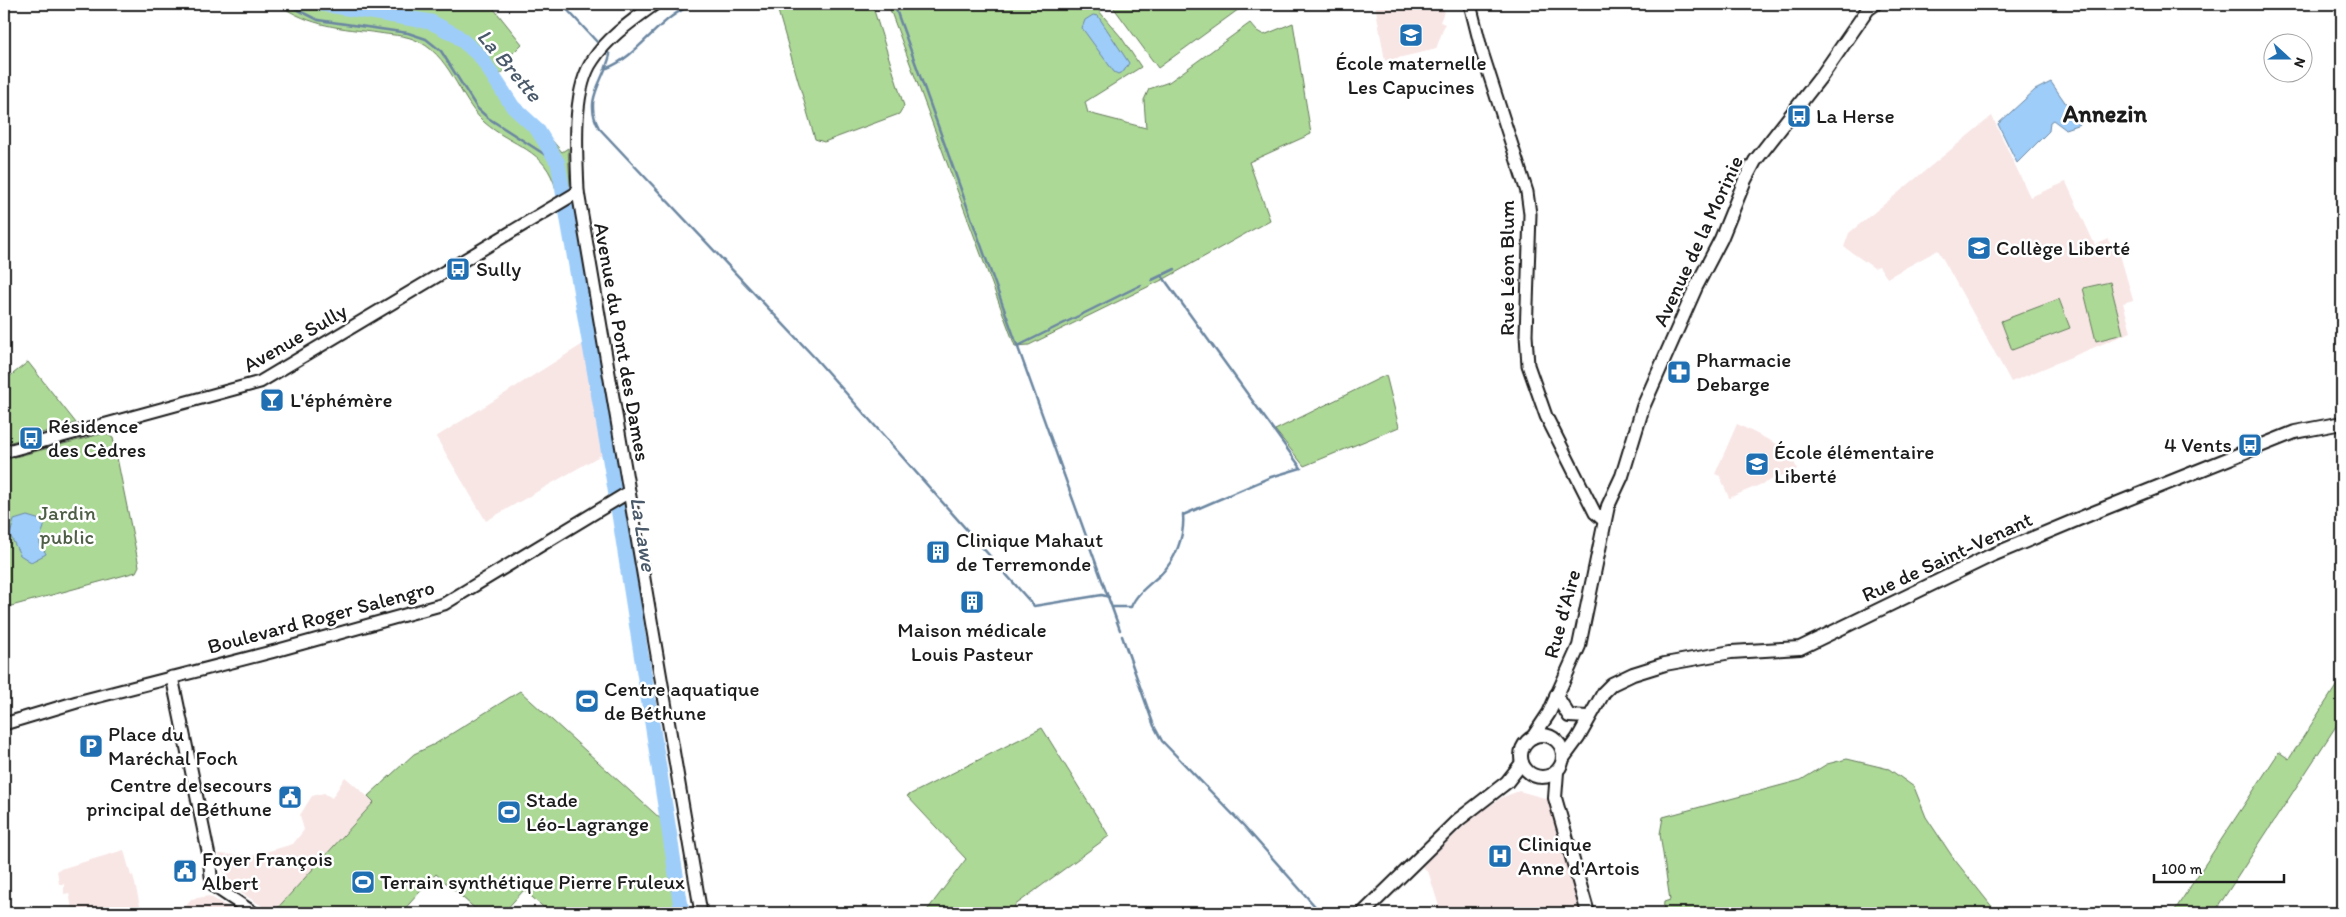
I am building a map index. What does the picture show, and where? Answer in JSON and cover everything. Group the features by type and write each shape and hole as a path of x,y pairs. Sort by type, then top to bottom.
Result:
{"main road":[{"name":"Avenue de la Morinie","path":"1604,521 1608,506 1622,476 1643,407 1696,287 1711,262 1735,210 1745,180 1755,161 1823,74 1868,9 1875,4"},
{"name":"Rue de Saint-Venant","path":"1564,756 1604,692 1612,684 1633,674 1665,664 1731,652 1800,648 1990,556 2093,512 2295,432 2342,423"},
{"name":"Rue d'Aire","path":"1549,713 1579,646 1604,521"},
{"path":"1556,695 1569,716 1586,722"},
{"path":"1363,913 1458,820 1507,782 1522,763 1524,746 1533,737 1549,713"},
{"path":"1549,713 1554,739 1564,756 1562,766 1557,772 1554,798"},
{"path":"1533,737 1554,739 1586,722"},
{"path":"1522,763 1537,777 1554,798 1588,913"},
{"path":"1507,782 1557,772"}],"street":[{"name":"Avenue du Pont des Dames","path":"655,4 622,29 591,62 580,99 576,193 701,913"},
{"name":"Rue Léon Blum","path":"1470,4 1482,52 1527,192 1530,214 1526,335 1528,365 1546,416 1595,514 1604,521"},
{"name":"Avenue Sully","path":"4,452 260,382 576,193"},
{"name":"Boulevard Roger Salengro","path":"4,724 444,604 627,493"},
{"path":"1588,498 1608,506"},
{"path":"172,677 211,876 215,887 254,913"}],"shaded area":[{"name":"École maternelle Les Capucines","path":"1375,4 1447,4 1440,22 1445,24 1436,49 1385,61"},
{"name":"Collège Liberté","path":"1992,116 2030,197 2066,182 2095,245 2109,239 2112,249 2119,251 2133,300 2123,303 2131,332 2011,382 1938,250 1887,278 1879,266 1874,268 1844,247 1849,233"},
{"path":"583,344 603,454 486,521 436,437"},
{"name":"École élémentaire Liberté","path":"1737,424 1789,450 1797,469 1729,498 1720,476 1715,474"},
{"path":"345,777 374,802 273,913 232,887 222,869 219,854 252,856 293,844 304,830 300,815 312,796 324,793 332,798"},
{"name":"Clinique Anne d'Artois","path":"1519,791 1548,799 1583,913 1441,913 1429,874 1422,866 1477,814 1503,797"},
{"path":"124,850 131,876 133,875 141,910 147,908 152,913 73,913 69,893 64,894 64,884 59,884 57,870"},
{"path":"209,896 238,913 182,913 191,899"}],"green space":[{"path":"278,4 490,4 522,44 508,58 513,63 496,78 514,104 535,127 549,140 551,139 562,152 568,148 570,185 556,190 551,176 536,157 484,122 467,101 445,65 426,46 405,37 339,28 314,22 290,12"},
{"path":"776,4 872,4 904,106 899,114 824,142 815,139"},
{"path":"888,4 1093,4 1121,37 1141,67 1085,102 1088,113 1146,128 1144,100 1149,89 1169,82 1250,23 1257,31 1264,35 1293,23 1311,134 1249,162 1270,220 1166,278 1029,345 1015,346"},
{"path":"1111,4 1246,4 1158,68"},
{"path":"2110,282 2123,334 2096,341 2083,288"},
{"path":"2059,299 2070,328 2012,350 2001,321"},
{"path":"28,362 76,423 4,444 4,399 8,395 4,389 4,381"},
{"path":"1386,375 1399,427 1304,466 1275,430"},
{"name":"Jardin public","path":"105,433 113,438 139,566 136,572 4,608 4,460"},
{"path":"2342,677 2342,717 2214,913 2173,913 2279,752 2289,759"},
{"name":"Stade Léo-Lagrange","path":"520,691 664,822 679,913 550,913 524,890 503,913 480,913 436,874 401,913 273,913 374,802 368,796 414,754 435,744"},
{"path":"1042,728 1109,836 1014,906 1020,913 925,913 966,859 907,796"},
{"path":"1847,759 1889,769 1914,787 1926,817 1954,859 1997,913 1663,913 1664,902 1670,900 1660,834 1663,817 1801,780 1827,764"}],"water":[{"path":"1093,15 1098,16 1129,63 1124,71 1118,74 1114,72 1082,28 1085,20"},
{"path":"2051,82 2080,124 2065,129 2053,120 2050,122 2049,131 2017,163 1998,124 2035,90"},
{"path":"27,516 44,521 40,542 46,554 31,562 20,555 10,535 14,520"}],"waterway":[{"path":"286,4 318,20 408,33 426,39 441,51 477,108 488,118 558,163"},
{"name":"La Lawe","path":"322,4 431,22 456,35 480,56 513,107 537,129 558,163 615,489 682,913"},
{"path":"562,4 597,42"},
{"path":"607,68 620,62 674,15 686,8 699,4"},
{"path":"894,4 1120,630"},
{"path":"605,50 610,55 596,91 593,108 599,128 815,358 1034,606 1102,595 1109,597"},
{"path":"1152,280 1175,269"},
{"path":"1113,607 1131,607 1139,594 1170,563 1181,540 1183,515 1271,477 1301,468 1162,276"},
{"path":"1018,346 1141,285"},
{"path":"1122,636 1154,726 1162,741 1244,826 1321,913"}],"place":[{"name":"École maternelle Les Capucines","path":"1411,35"},
{"name":"La Herse","path":"1799,116"},
{"name":"Collège Liberté","path":"1979,248"},
{"name":"Sully","path":"458,269"},
{"name":"Pharmacie Debarge","path":"1679,372"},
{"name":"L'éphémère","path":"272,400"},
{"name":"Résidence des Cèdres","path":"31,438"},
{"name":"4 Vents","path":"2250,445"},
{"name":"École élémentaire Liberté","path":"1757,464"},
{"name":"Clinique Mahaut de Terremonde","path":"938,552"},
{"name":"Maison médicale Louis Pasteur","path":"972,602"},
{"name":"Centre aquatique de Béthune","path":"587,701"},
{"name":"Place du Maréchal Foch","path":"91,746"},
{"name":"Centre de secours principal de Béthune","path":"290,797"},
{"name":"Stade Léo-Lagrange","path":"509,812"},
{"name":"Clinique Anne d'Artois","path":"1500,856"},
{"name":"Foyer François Albert","path":"185,871"},
{"name":"Terrain synthétique Pierre Fruleux","path":"363,882"}],"district":[{"name":"Annezin","path":"2105,114"}],"water label":[{"name":"La Brette","path":"510,65"}]}
